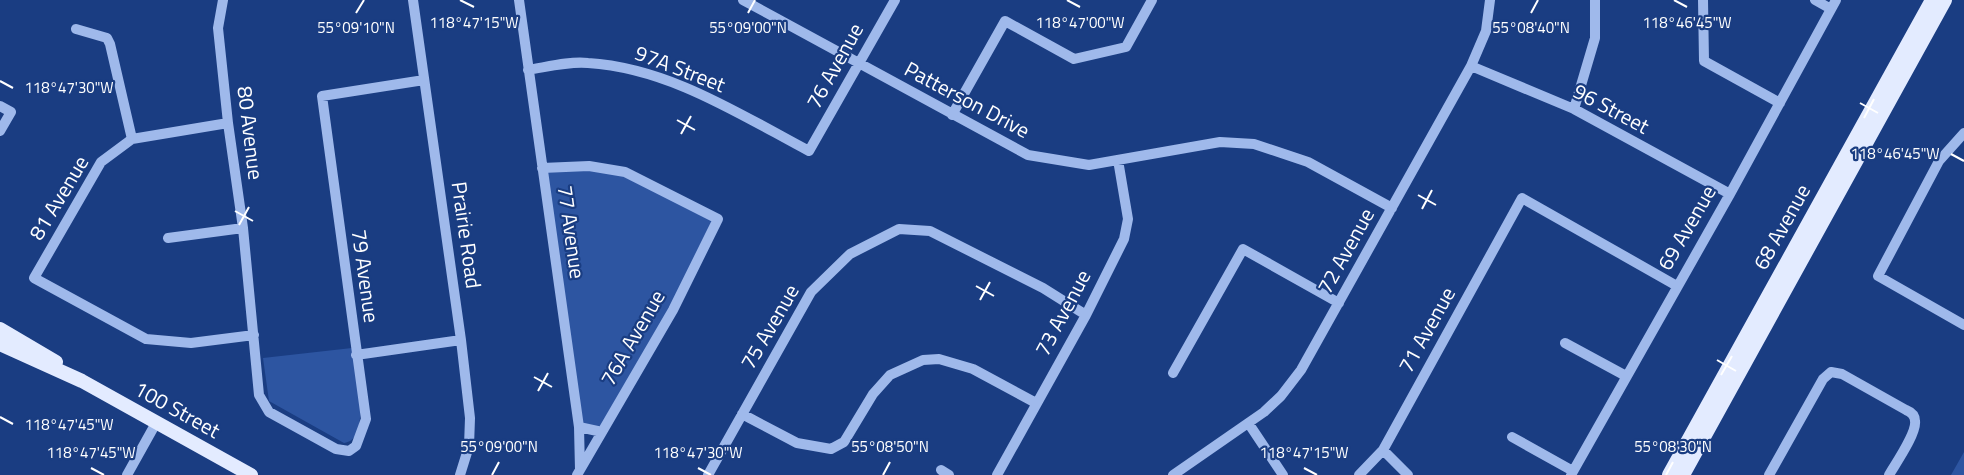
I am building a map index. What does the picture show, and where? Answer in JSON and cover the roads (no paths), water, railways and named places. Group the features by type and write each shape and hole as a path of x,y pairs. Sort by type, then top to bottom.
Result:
{"main road":[{"name":"68 Avenue","path":"1669,475 1932,0"},
{"name":"68 Avenue","path":"1683,475 1945,0"},
{"name":"100 Street","path":"0,329 45,355 82,381"},
{"name":"100 Street","path":"0,344 82,381 252,475"}],"street":[{"name":"80 Avenue","path":"223,0 218,28 228,123 243,228 259,395 269,412 336,449 345,450"},
{"name":"Prairie Road","path":"413,0 462,340 470,418 469,446 460,475"},
{"name":"77 Avenue","path":"519,0 579,427 578,472"},
{"name":"Patterson Drive","path":"743,0 1028,156 1089,165 1220,142 1254,144 1308,162 1392,208"},
{"name":"76 Avenue","path":"809,151 895,0"},
{"path":"952,115 1005,21 1074,59 1126,47 1152,0"},
{"name":"72 Avenue","path":"1173,475 1249,424 1281,396 1301,370 1471,66 1486,31 1490,0"},
{"path":"1574,109 1595,38 1595,0"},
{"path":"1703,0 1704,61 1780,103"},
{"path":"1815,0 1834,4"},
{"name":"69 Avenue","path":"1572,473 1730,194 1834,4"},
{"path":"76,29 106,38 110,44 132,139 228,123"},
{"name":"97A Street","path":"528,70 586,62 635,69 696,91 809,151"},
{"name":"96 Street","path":"1471,66 1574,109 1730,194"},
{"name":"79 Avenue","path":"345,450 349,451 356,446 366,419 322,96 424,80"},
{"path":"0,106 11,112 0,131"},
{"path":"1964,133 1939,161 1878,276 1964,325"},
{"name":"81 Avenue","path":"132,139 101,162 34,278 146,339 191,344 254,335"},
{"name":"73 Avenue","path":"997,475 1086,315 1124,239 1128,219 1118,160"},
{"name":"76A Avenue","path":"542,168 589,166 625,171 718,219 673,310 578,472"},
{"name":"71 Avenue","path":"1359,475 1383,450 1522,198 1677,286"},
{"path":"168,238 243,228"},
{"name":"75 Avenue","path":"708,475 811,292 850,254 899,229 930,231 1043,288 1086,315"},
{"path":"1173,373 1243,249 1339,303"},
{"path":"356,355 462,340"},
{"path":"1565,343 1626,376"},
{"path":"742,414 797,443 831,449 844,442 873,394 890,375 923,360 939,359 973,369 1036,403"},
{"path":"1769,475 1823,379 1831,372 1842,374 1906,410 1916,419 1913,432 1889,475"},
{"path":"127,475 156,423"},
{"path":"1249,424 1283,475"},
{"path":"579,427 602,432"},
{"path":"1512,437 1572,473"},
{"path":"1383,450 1408,475"}]}
